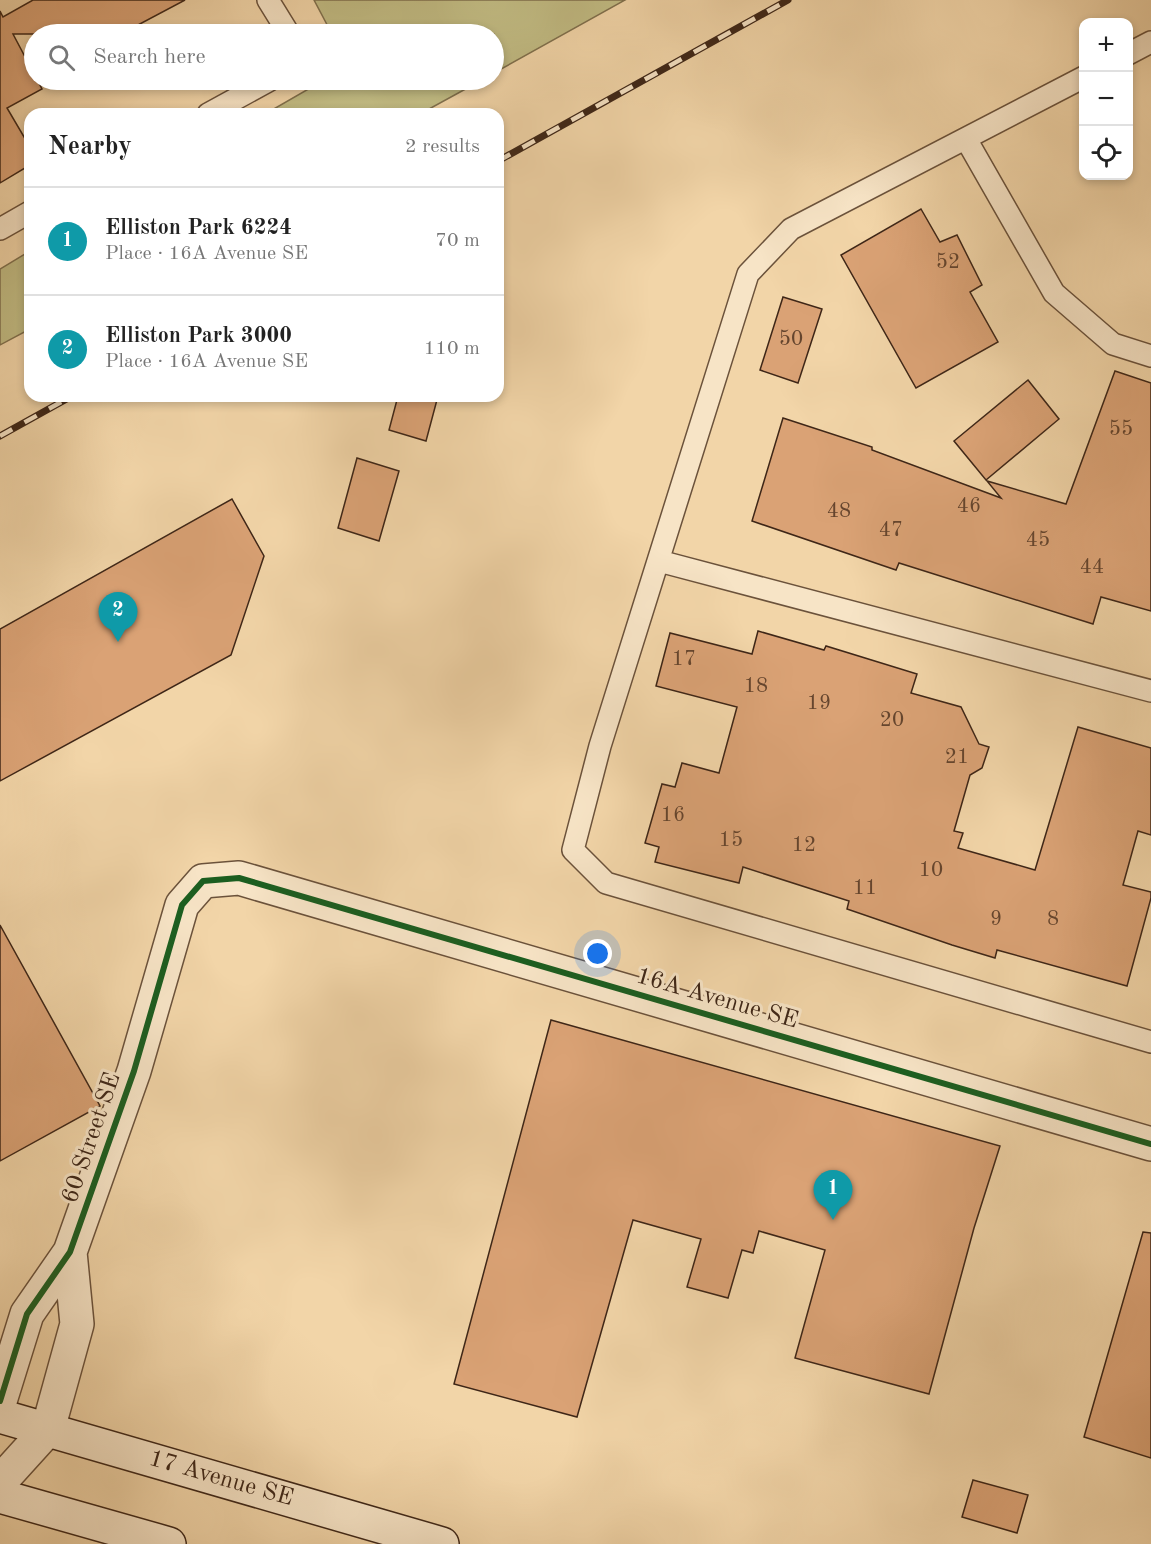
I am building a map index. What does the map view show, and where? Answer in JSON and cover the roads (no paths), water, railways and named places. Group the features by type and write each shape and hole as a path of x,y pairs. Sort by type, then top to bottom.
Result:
{"street":[{"name":"16A Avenue SE","path":"203,881 239,878 1151,1144"},
{"name":"60 Street SE","path":"0,1401 27,1314 70,1252 134,1071 182,905 203,881"},
{"name":"60 Street SE","path":"0,1482 48,1429 77,1324 70,1252"},
{"name":"17 Avenue SE","path":"0,1416 442,1544"},
{"path":"0,1496 169,1544"}],"lane":[{"path":"268,0 283,24"},
{"path":"1133,51 1151,42"},
{"path":"1079,80 791,229 748,274 600,746 573,850 606,883 1151,1042"},
{"path":"219,108 252,90"},
{"path":"966,139 1054,293 1113,344 1151,356"},
{"path":"0,229 24,215"},
{"path":"659,561 1151,691"}],"railway":[{"path":"504,158 788,0"},
{"path":"0,436 61,402"}],"place":[{"name":"Elliston Park 3000","path":"118,642"},
{"name":"Elliston Park 6224","path":"833,1220"}]}
